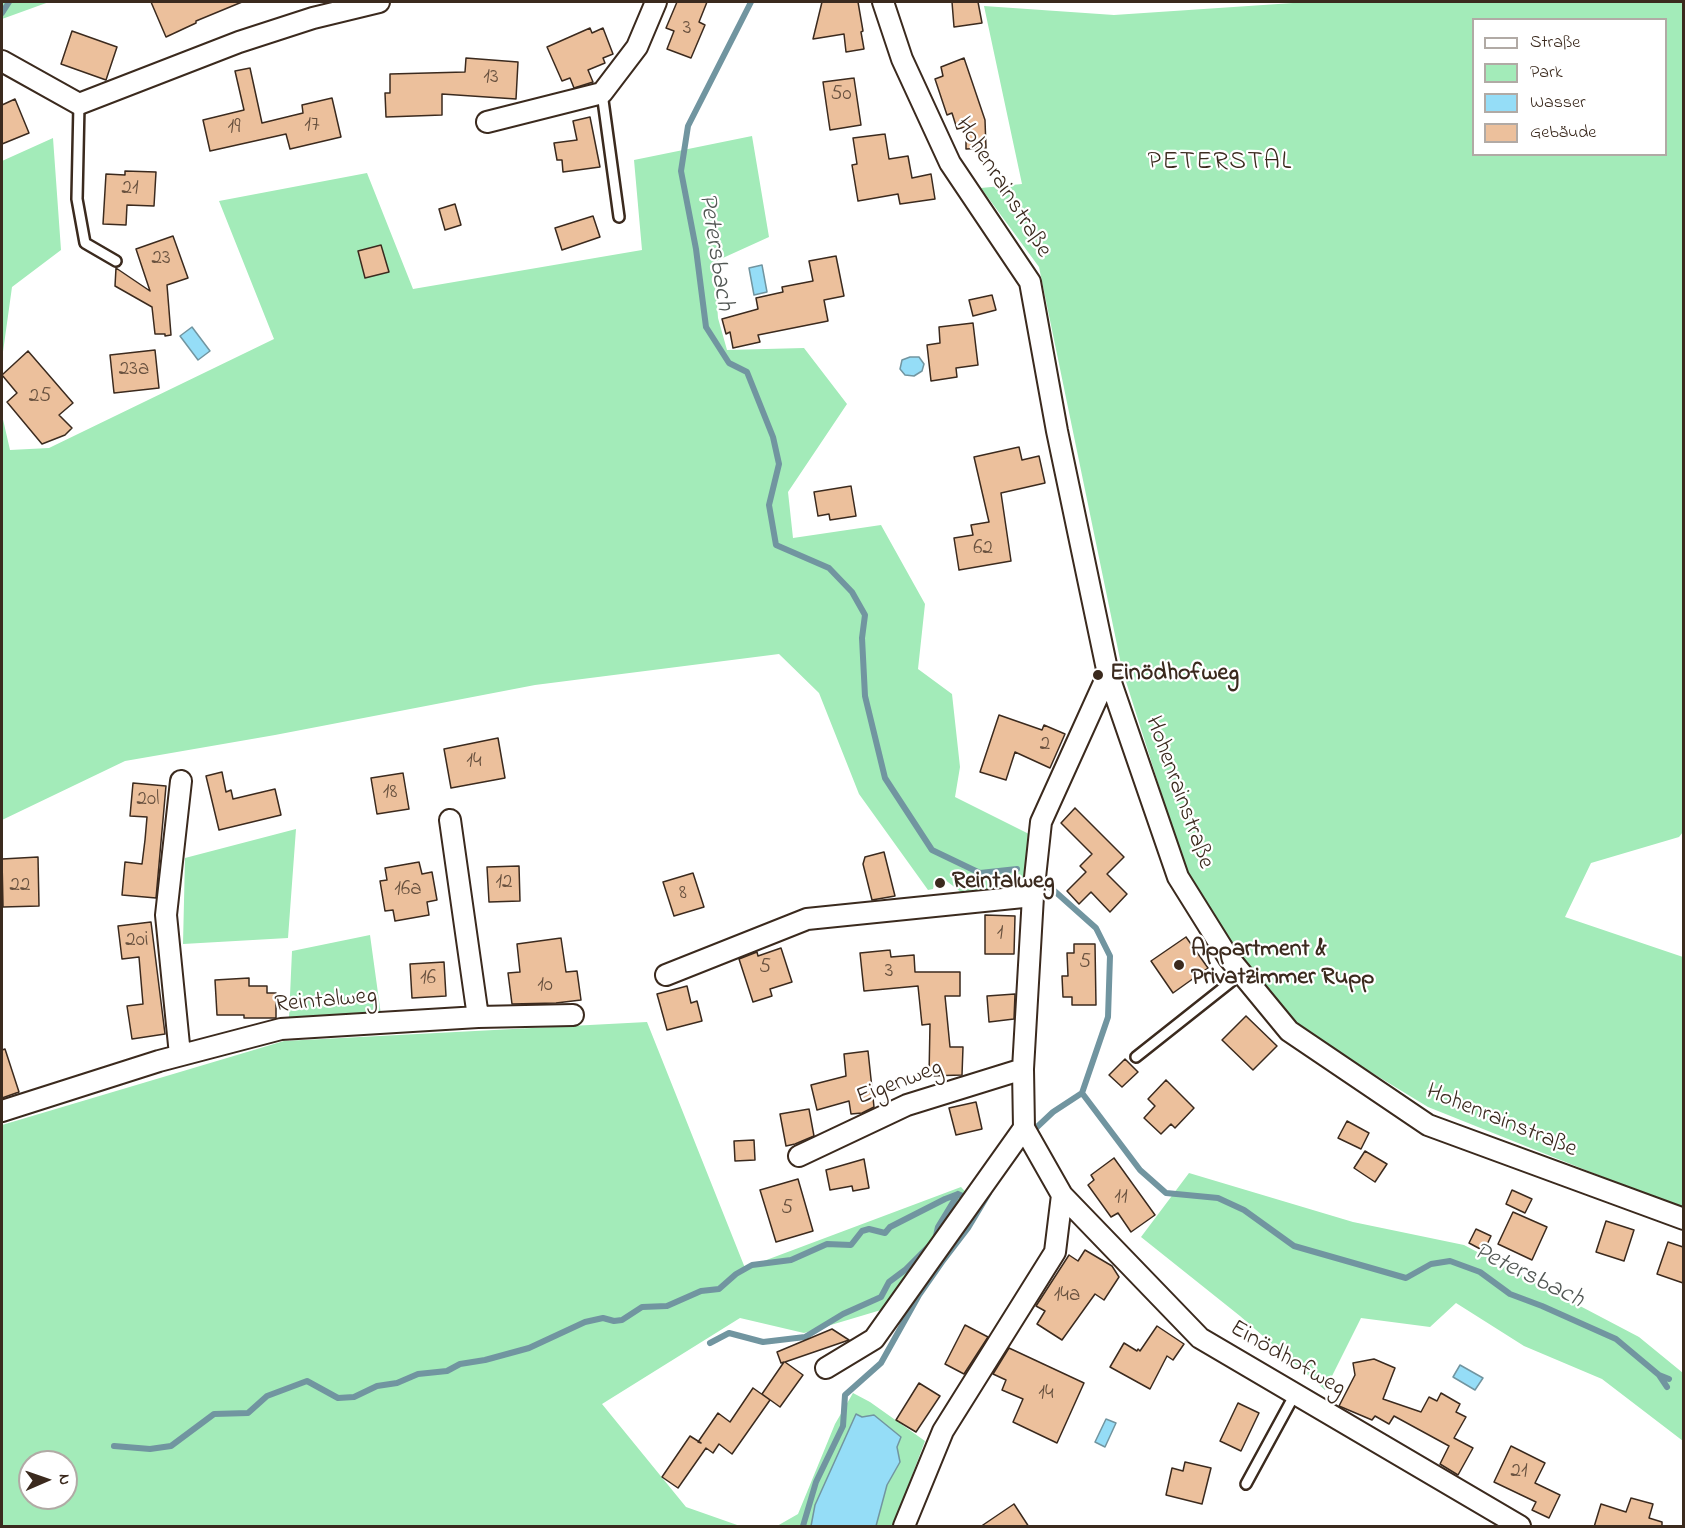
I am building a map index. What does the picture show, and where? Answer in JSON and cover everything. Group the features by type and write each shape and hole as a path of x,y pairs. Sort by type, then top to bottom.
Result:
{"street":[{"path":"2,61 78,104 239,42 313,18 379,2"},
{"path":"487,122 602,93 637,47 656,2"},
{"name":"Hohenrainstraße","path":"883,2 902,58 950,163 1030,282 1057,431 1108,674 1178,877 1228,957 1289,1031 1428,1125 1683,1219"},
{"name":"Einödhofweg","path":"1108,674 1041,822 1033,896 1023,1069 1024,1128 1062,1195 1200,1338 1520,1527"},
{"path":"180,1056 166,915 181,782"},
{"path":"450,820 478,1017"},
{"path":"666,975 807,919 1033,896"},
{"name":"Reintalweg","path":"2,1111 180,1056 281,1029 478,1017 573,1016"},
{"name":"Eigenweg","path":"800,1156 907,1104 1023,1069"},
{"path":"826,1368 874,1339 1024,1128"},
{"path":"904,1527 943,1431 1055,1252 1062,1195"}],"lane":[{"path":"602,93 619,217"},
{"path":"78,104 77,199 85,243 116,261"},
{"path":"1136,1057 1242,973"},
{"path":"1246,1484 1295,1394"}],"green space":[{"path":"2,2 49,2 2,19"},
{"path":"1308,2 1683,2 1683,832 1679,837 1591,863 1565,917 1683,957 1683,1209 1428,1107 1295,1026 1236,951 1186,871 1122,669 1039,267 981,188 1022,184 984,6 1114,15"},
{"path":"752,136 769,237 714,262 718,318 727,350 804,348 847,404 788,492 793,538 881,525 925,604 918,669 952,694 960,767 955,797 1031,835 1025,890 970,899 944,879 935,880 933,889 928,890 859,794 819,693 779,654 535,685 125,761 2,820 2,415 10,450 49,448 274,339 219,201 367,173 413,289 642,250 634,160"},
{"path":"53,138 61,250 12,287 2,359 2,161"},
{"path":"296,829 288,938 183,944 185,858"},
{"path":"370,935 381,1015 289,1018 292,951"},
{"path":"647,1022 745,1268 961,1187 973,1200 926,1266 881,1310 804,1333 740,1318 602,1404 686,1507 740,1526 2,1526 2,1125 284,1041"},
{"path":"1189,1173 1353,1222 1464,1245 1639,1337 1683,1373 1683,1441 1602,1379 1524,1346 1456,1303 1430,1327 1361,1318 1325,1390 1240,1316 1141,1237"},
{"path":"853,1393 870,1402 925,1441 893,1526 876,1526 887,1485 900,1462 897,1447 856,1414 815,1505 811,1526 777,1526 798,1514 835,1424"}],"water":[{"path":"762,265 767,292 754,295 749,268"},
{"path":"192,327 210,351 198,360 180,336"},
{"path":"919,357 924,364 922,371 914,376 905,375 900,369 902,360"},
{"path":"1460,1365 1483,1378 1475,1390 1453,1377"},
{"path":"856,1414 862,1417 874,1415 901,1437 897,1447 900,1462 887,1485 876,1526 811,1526 815,1505"},
{"path":"1106,1419 1116,1423 1105,1447 1095,1442"}],"building":[{"path":"151,2 242,2 196,21 166,37"},
{"path":"677,2 707,2 699,22 705,25 691,58 667,49 674,31 666,28"},
{"path":"822,2 858,2 864,49 846,52 844,34 813,39"},
{"path":"952,2 978,2 982,23 954,27"},
{"path":"590,28 592,33 603,28 613,54 603,58 605,63 588,70 593,82 574,88 570,78 562,81 547,47"},
{"path":"72,31 117,47 106,80 61,64"},
{"path":"466,58 518,62 516,99 442,94 442,115 386,117 385,93 390,93 390,74 465,72"},
{"path":"964,58 985,120 986,148 966,149 966,127 957,129 952,113 947,115 935,79 943,76 941,67"},
{"path":"250,68 262,123 303,113 302,105 332,98 341,137 290,149 286,134 210,151 203,120 244,110 235,71"},
{"path":"854,78 861,125 830,130 823,82"},
{"path":"15,99 29,133 2,144 2,105"},
{"path":"590,117 600,167 563,172 562,160 557,160 554,143 577,140 573,121"},
{"path":"885,134 889,159 908,156 912,178 931,174 935,199 900,204 898,194 858,201 852,165 857,164 853,138"},
{"path":"125,171 156,172 154,206 127,205 126,225 103,224 106,174 125,175"},
{"path":"455,204 461,225 445,230 439,209"},
{"path":"593,216 600,237 562,250 555,228"},
{"path":"173,236 188,278 167,285 171,335 165,336 165,334 155,334 152,307 115,286 116,268 150,291 136,249"},
{"path":"381,245 389,272 365,278 358,251"},
{"path":"836,256 844,296 824,300 828,321 758,335 760,342 733,348 730,332 726,334 722,319 758,309 756,298 783,292 782,287 813,281 809,261"},
{"path":"992,295 996,310 973,316 969,300"},
{"path":"973,323 978,365 956,368 957,377 931,381 927,345 940,343 939,327"},
{"path":"155,350 159,388 114,393 110,355"},
{"path":"28,351 73,403 59,415 72,428 65,435 42,444 7,402 17,393 2,375"},
{"path":"1019,447 1022,460 1039,456 1045,483 1001,493 1011,561 959,570 954,538 973,535 971,525 989,522 974,457"},
{"path":"851,486 856,516 830,520 829,514 818,516 814,492"},
{"path":"999,715 1042,730 1044,725 1065,734 1050,768 1015,752 1006,780 980,772"},
{"path":"498,738 505,778 451,788 444,749"},
{"path":"222,772 226,792 231,790 233,799 275,789 281,815 219,830 206,776"},
{"path":"403,773 409,809 377,814 371,778"},
{"path":"133,783 166,786 156,898 122,895 125,862 142,864 145,840 147,817 130,816"},
{"path":"1075,808 1124,857 1107,874 1127,894 1110,912 1091,892 1079,904 1067,891 1086,872 1080,866 1092,854 1061,823"},
{"path":"884,852 895,896 872,900 863,864 865,857"},
{"path":"38,857 39,906 3,907 2,859"},
{"path":"419,862 422,874 432,872 437,900 427,902 429,915 395,921 393,910 385,911 380,881 387,880 385,868"},
{"path":"519,866 520,901 489,902 487,867"},
{"path":"693,873 704,907 674,916 663,882"},
{"path":"985,915 1015,916 1014,954 985,954"},
{"path":"151,922 165,1034 132,1039 127,1006 143,1004 139,957 122,959 118,926"},
{"name":"Appartment & Privatzimmer Rupp","path":"1186,937 1208,968 1173,993 1151,961"},
{"path":"561,938 566,972 577,971 581,1000 512,1004 508,973 520,972 517,944"},
{"path":"1074,944 1095,944 1096,1005 1072,1005 1072,997 1063,997 1062,976 1068,976 1067,953 1074,953"},
{"path":"781,948 792,982 770,989 772,996 753,1002 739,959 757,952 758,956"},
{"path":"890,950 891,957 914,955 915,972 960,972 960,996 945,996 950,1047 963,1047 962,1075 929,1076 930,1024 922,1025 918,986 864,991 860,953"},
{"path":"444,962 446,996 412,998 410,964"},
{"path":"249,978 249,986 267,986 267,993 276,993 276,1018 217,1015 215,980"},
{"path":"687,986 691,1003 697,1001 702,1021 667,1030 657,994"},
{"path":"1015,994 1014,1019 989,1022 987,996"},
{"path":"1246,1016 1277,1046 1253,1070 1222,1040"},
{"path":"5,1049 19,1092 2,1098 2,1050"},
{"path":"868,1051 874,1107 862,1113 851,1114 849,1101 817,1110 811,1085 846,1076 844,1054"},
{"path":"1125,1059 1138,1072 1122,1087 1109,1075"},
{"path":"1166,1080 1194,1108 1175,1128 1171,1124 1161,1134 1144,1118 1155,1106 1148,1099"},
{"path":"976,1102 982,1129 956,1135 949,1108"},
{"path":"809,1109 814,1136 786,1146 780,1114"},
{"path":"1347,1121 1369,1133 1361,1149 1338,1138"},
{"path":"754,1140 755,1160 735,1161 734,1141"},
{"path":"1365,1151 1387,1164 1375,1182 1354,1168"},
{"path":"1114,1158 1155,1215 1131,1232 1118,1213 1111,1217 1088,1185 1094,1180 1091,1175"},
{"path":"864,1159 869,1188 853,1191 852,1186 830,1190 826,1170"},
{"path":"798,1179 813,1231 776,1242 760,1190"},
{"path":"1512,1190 1532,1199 1525,1213 1506,1204"},
{"path":"1513,1212 1547,1227 1532,1260 1498,1244"},
{"path":"1606,1221 1634,1230 1624,1261 1596,1252"},
{"path":"1476,1229 1491,1236 1484,1251 1469,1243"},
{"path":"1668,1242 1683,1247 1683,1283 1657,1274"},
{"path":"1085,1250 1112,1266 1119,1277 1104,1300 1095,1294 1062,1340 1037,1324 1045,1311 1036,1306 1069,1255 1078,1261"},
{"path":"965,1325 988,1337 964,1374 945,1364"},
{"path":"1157,1326 1184,1344 1173,1360 1167,1356 1150,1389 1110,1367 1124,1343 1140,1351"},
{"path":"832,1329 849,1340 785,1362 803,1375 780,1407 762,1394 784,1362 781,1363 777,1352"},
{"path":"1009,1348 1084,1383 1057,1443 1013,1422 1023,1399 1002,1390 1006,1380 993,1374"},
{"path":"1374,1359 1395,1368 1383,1399 1421,1412 1429,1397 1437,1401 1441,1393 1460,1404 1456,1412 1466,1417 1454,1438 1473,1448 1458,1475 1440,1464 1449,1446 1394,1416 1389,1424 1375,1416 1372,1420 1339,1406 1355,1375 1353,1363"},
{"path":"919,1383 940,1396 916,1432 896,1420"},
{"path":"753,1388 770,1400 732,1454 719,1444 713,1453 706,1448 678,1488 662,1477 690,1436 698,1441 718,1413 730,1422"},
{"path":"1238,1403 1259,1413 1241,1451 1220,1441"},
{"path":"1511,1446 1545,1463 1535,1483 1560,1495 1549,1518 1532,1510 1536,1502 1494,1482"},
{"path":"1185,1462 1211,1468 1202,1504 1166,1495 1172,1468 1183,1471"},
{"path":"1631,1498 1653,1504 1649,1518 1662,1522 1662,1527 1594,1527 1601,1504 1626,1512"},
{"path":"1014,1504 1029,1527 980,1527"}],"waterway":[{"path":"2,13 9,2"},
{"name":"Petersbach","path":"751,2 688,126 681,171 696,249 706,327 729,363 747,372 773,437 779,464 769,505 776,545 829,568 852,592 865,615 862,638 865,696 885,778 932,850 980,873 1017,869"},
{"name":"Petersbach","path":"1050,887 1096,928 1110,956 1108,1017 1082,1093 1140,1170 1166,1193 1218,1198 1244,1210 1294,1246 1406,1278 1431,1264 1450,1261 1480,1272 1510,1294 1616,1339 1659,1375 1669,1379"},
{"path":"1036,1128 1053,1112 1082,1093"},
{"path":"803,1526 816,1482 843,1426 845,1395 881,1363 919,1295 968,1228 989,1193"},
{"path":"710,1343 729,1333 763,1342 805,1337 843,1314 881,1297 889,1282 905,1270 935,1240 938,1227 958,1194"},
{"path":"114,1446 150,1449 171,1446 214,1414 248,1413 267,1396 307,1381 338,1398 354,1397 377,1386 397,1383 418,1374 447,1371 460,1364 529,1348 585,1322 603,1318 614,1321 622,1320 642,1307 667,1306 701,1291 719,1289 736,1274 752,1265 791,1260 827,1244 851,1245 862,1231 869,1229 885,1233 890,1227 945,1199 958,1194 965,1197"},
{"path":"1659,1375 1667,1387"}],"place":[{"name":"Einödhofweg","path":"1098,675"},
{"name":"Reintalweg","path":"940,883"},
{"name":"Appartment & Privatzimmer Rupp","path":"1179,965"}],"district":[{"name":"PETERSTAL","path":"1220,164"}]}
